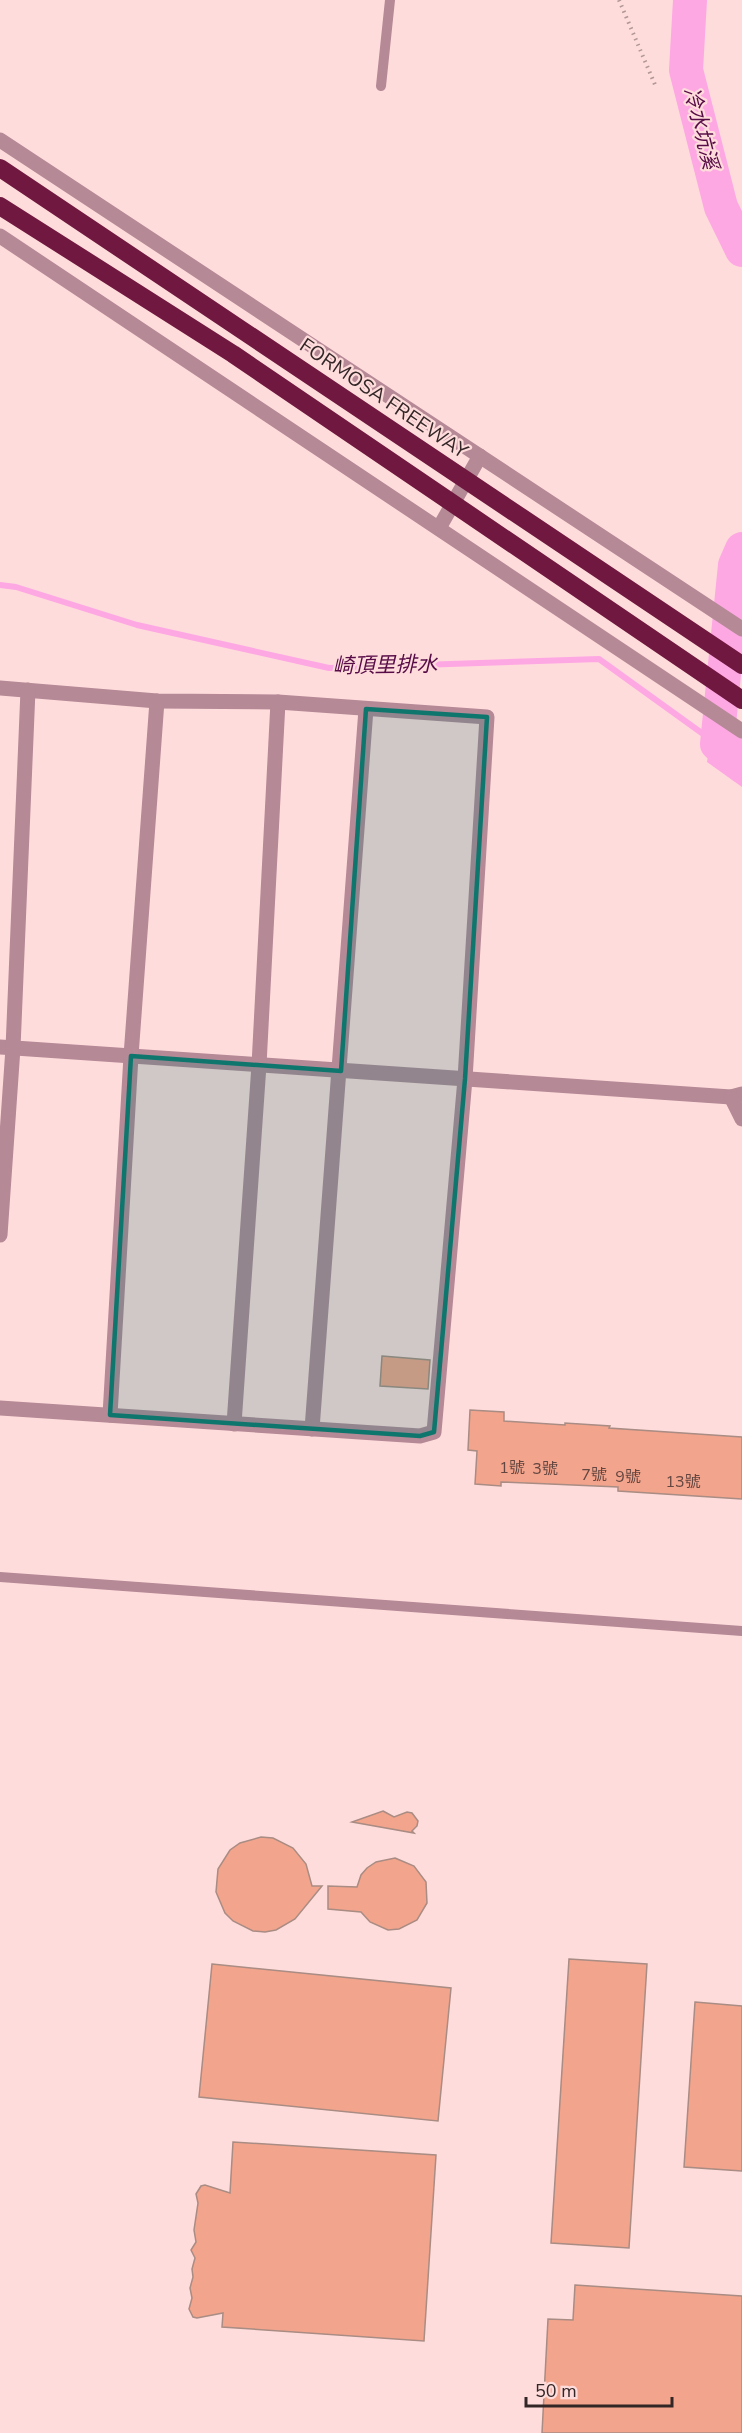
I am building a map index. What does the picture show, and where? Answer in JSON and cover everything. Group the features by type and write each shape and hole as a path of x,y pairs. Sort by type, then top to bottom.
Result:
{"highway":[{"name":"FORMOSA FREEWAY","path":"0,168 742,665"},
{"path":"0,206 233,354 742,700"}],"street":[{"path":"0,140 742,629"},
{"path":"0,236 742,730"},
{"path":"439,528 480,456"},
{"path":"0,688 157,701 278,702 487,717 465,1079 434,1432 420,1436 0,1408"},
{"path":"0,1235 7,1047 28,690"},
{"path":"110,1415 131,1056 157,701"},
{"path":"234,1424 259,1065 278,702"},
{"path":"312,1430 341,1071 366,709"},
{"path":"7,1047 341,1071 736,1095 742,1119"}],"lane":[{"path":"381,86 390,0"},
{"path":"0,1577 742,1631"}],"path":[{"path":"619,0 656,87"}],"highlighted area":[{"path":"366,709 487,717 465,1079 434,1432 420,1436 110,1415 131,1056 341,1071"}],"shaded area":[{"path":"713,720 742,736 742,787 707,762"}],"building":[{"path":"382,1356 430,1360 428,1389 380,1386"},
{"path":"470,1410 504,1412 504,1421 610,1426 609,1428 742,1437 742,1499 618,1491 618,1487 501,1482 501,1486 475,1484 477,1451 468,1450"},
{"path":"383,1811 394,1817 407,1812 412,1813 418,1821 412,1831 414,1833 352,1822"},
{"path":"261,1837 273,1838 293,1848 306,1864 312,1886 322,1886 295,1919 276,1930 265,1932 253,1931 233,1921 225,1913 216,1892 218,1869 230,1850 240,1843"},
{"path":"395,1858 414,1866 426,1882 427,1903 417,1920 399,1929 388,1930 370,1922 361,1912 328,1909 328,1886 357,1887 361,1875 367,1868 376,1862"},
{"path":"569,1959 647,1964 629,2248 551,2243"},
{"path":"212,1964 451,1988 438,2121 199,2097"},
{"path":"695,2002 742,2006 742,2171 684,2167"},
{"path":"233,2142 436,2155 424,2341 222,2327 223,2313 193,2317 189,2309 195,2258 191,2250 196,2242 194,2230 198,2203 196,2194 201,2186 205,2185 230,2193"},
{"path":"575,2285 742,2296 742,2433 542,2433 548,2319 573,2320"}],"waterway":[{"name":"冷水坑溪","path":"690,0 686,70 721,207 742,250"},
{"name":"冷水坑溪","path":"742,549 735,565 717,744 742,766"},
{"name":"崎頂里排水","path":"0,585 16,587 137,625 329,668 599,659 717,744"}]}
